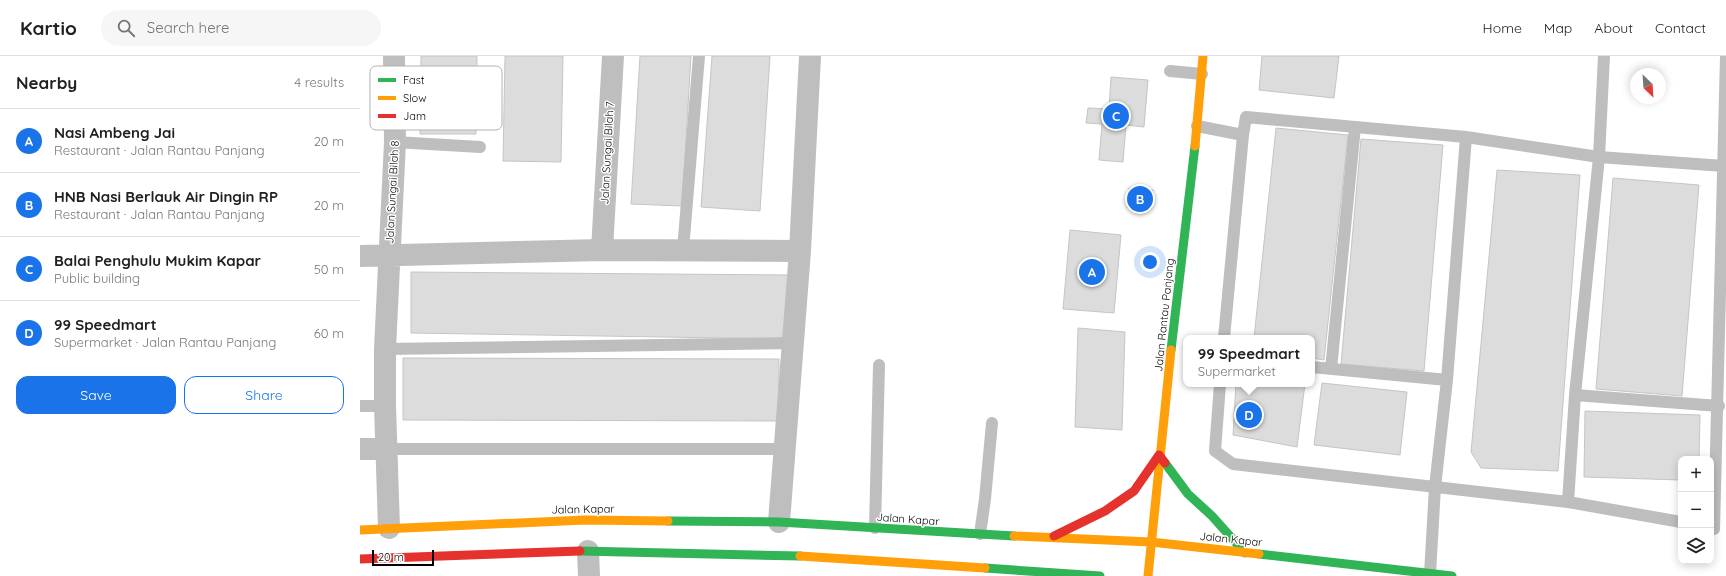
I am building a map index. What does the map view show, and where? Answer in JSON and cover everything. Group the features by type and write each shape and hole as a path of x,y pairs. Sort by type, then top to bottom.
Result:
{"main road":[{"name":"Jalan Rantau Panjang","path":"1148,576 1159,455 1197,126 1203,56"},
{"path":"1051,538 1105,511 1134,491 1159,455 1188,494 1212,516 1245,553"},
{"name":"Jalan Kapar","path":"360,530 585,520 779,522 1051,538 1151,542 1452,576"},
{"path":"360,559 588,551 780,554 967,571 1100,576"}],"street":[{"name":"Jalan Sungai Bilah 8","path":"394,56 394,66"},
{"name":"Jalan Sungai Bilah 7","path":"602,250 613,56"},
{"path":"779,522 800,251 810,56"},
{"name":"Jalan Sungai Bilah 8","path":"389,528 385,406 385,349 395,130"},
{"path":"360,256 602,250 800,251"},
{"path":"360,449 386,448"},
{"path":"588,551 589,576"}],"lane":[{"path":"683,250 699,56"},
{"path":"1568,502 1575,395 1599,157 1604,56"},
{"path":"1714,508 1719,406 1726,56"},
{"path":"1170,71 1202,74"},
{"path":"1224,335 1243,135 1246,117 1466,137 1599,157 1724,166"},
{"path":"1197,126 1243,135"},
{"path":"1331,369 1355,127"},
{"path":"1430,574 1435,487 1447,380 1466,137"},
{"path":"395,142 480,147"},
{"path":"385,349 792,343"},
{"path":"875,528 879,365"},
{"path":"1315,367 1447,380"},
{"path":"1220,387 1215,451 1233,464 1568,502 1678,521"},
{"path":"1575,395 1719,406"},
{"path":"360,406 385,406"},
{"path":"980,534 985,499 992,423"},
{"path":"386,448 784,449"}],"building":[{"path":"421,56 477,56 477,66 421,66"},
{"path":"505,56 563,56 561,162 503,161"},
{"path":"640,56 691,56 682,206 631,204"},
{"path":"712,56 770,56 760,211 701,207"},
{"path":"1262,56 1339,56 1334,98 1259,90"},
{"path":"1111,77 1148,80 1144,127 1126,125 1123,162 1099,160 1102,124 1086,123 1088,108 1109,109"},
{"path":"1276,128 1348,135 1324,360 1315,358 1315,335 1254,335"},
{"path":"420,130 476,130 476,134 420,134"},
{"path":"1361,139 1443,145 1424,371 1341,364"},
{"path":"1497,170 1580,175 1558,471 1481,468 1471,452"},
{"path":"1613,178 1699,185 1682,396 1596,389"},
{"path":"1129,188 1153,190 1151,209 1127,207"},
{"path":"1070,230 1121,235 1114,313 1063,309"},
{"path":"411,272 789,275 788,339 411,333"},
{"path":"1078,328 1125,332 1122,430 1075,427"},
{"path":"403,358 779,359 779,421 403,420"},
{"path":"1322,383 1407,392 1400,455 1314,445"},
{"path":"1236,387 1305,387 1297,447 1233,435"},
{"path":"1585,411 1700,415 1699,456 1678,456 1678,480 1584,477"}],"traffic: fast":[{"path":"1171,350 1195,146"},
{"path":"1165,463 1188,494 1212,516 1245,553"},
{"path":"668,521 779,522 1014,536"},
{"path":"580,551 800,556"},
{"path":"1259,554 1452,576"},
{"path":"985,568 1100,576"}],"traffic: slow":[{"path":"1195,146 1203,56"},
{"path":"1148,576 1171,350"},
{"path":"360,530 585,520 668,521"},
{"path":"1014,536 1151,542 1259,554"},
{"path":"800,556 985,568"}],"traffic: jam":[{"path":"1054,536 1105,511 1134,491 1159,455 1165,463"},
{"path":"360,559 580,551"}],"place":[{"name":"Balai Penghulu Mukim Kapar","path":"1116,116"},
{"name":"HNB Nasi Berlauk Air Dingin RP","path":"1140,199"},
{"name":"Nasi Ambeng Jai","path":"1092,272"},
{"name":"99 Speedmart","path":"1249,415"}]}
